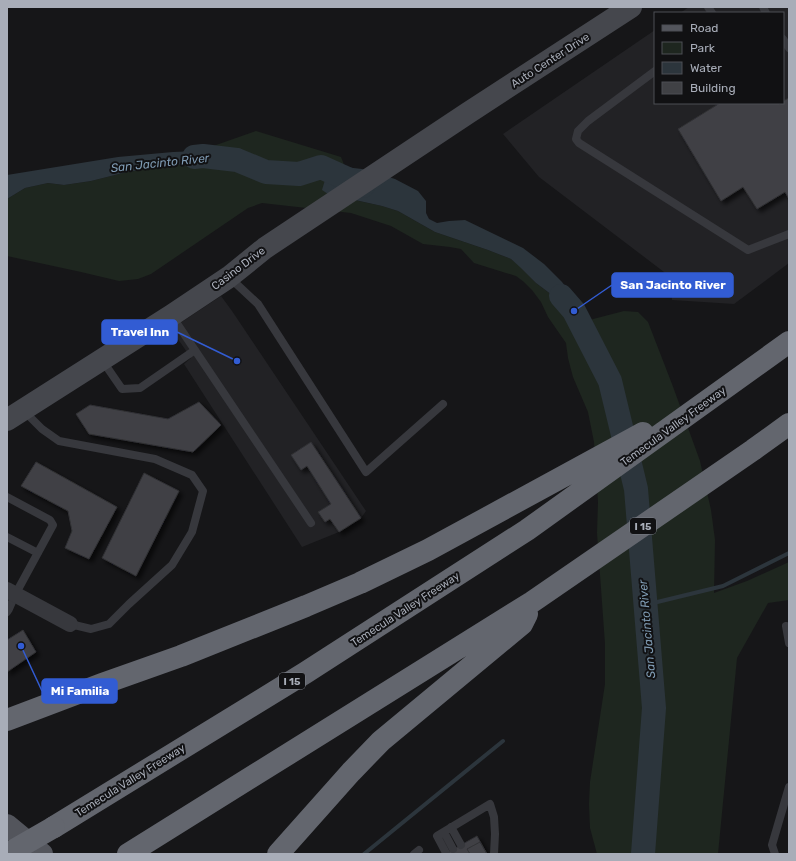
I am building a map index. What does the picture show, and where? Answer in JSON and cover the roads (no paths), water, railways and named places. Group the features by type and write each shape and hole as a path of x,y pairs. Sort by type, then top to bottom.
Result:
{"highway":[{"name":"Temecula Valley Freeway","path":"7,854 54,827 305,673 527,530 789,342"},
{"path":"7,720 181,656 360,583 428,550 727,387"},
{"name":"I 15","path":"128,854 532,602 789,424"},
{"path":"278,854 381,740 522,624 532,602"}],"main road":[{"path":"7,825 42,854"}],"street":[{"name":"Auto Center Drive","path":"468,113 631,7"},
{"name":"Casino Drive","path":"15,415 172,315 228,277 265,248 468,113"},
{"path":"11,592 70,624"}],"lane":[{"path":"654,72 578,131 576,139 579,143 748,250 789,234"},
{"path":"228,277 258,304 366,472 443,404"},
{"path":"172,315 311,523"},
{"path":"102,360 122,389 140,388 195,350"},
{"path":"15,415 42,429 59,441 156,459 192,475 202,491 192,532 172,565 108,624 91,629 70,624"},
{"path":"7,497 50,520 53,525 38,553 11,592 9,609 7,612"},
{"path":"7,537 38,553"},
{"path":"786,626 789,643"},
{"path":"775,854 772,845 789,787"},
{"path":"444,832 490,804 494,817 494,854"},
{"path":"444,832 454,849"},
{"path":"444,832 454,849"}],"water":[{"path":"199,151 224,153 227,161 225,165 217,163 202,163 174,165 127,172 91,181 64,185 48,183 25,188 7,199 7,175 118,157"},
{"path":"345,167 362,169 395,179 418,191 426,201 426,213 429,219 437,223 465,220 523,248 544,264 562,282 579,304 584,321 574,324 569,314 556,298 536,283 511,259 435,232 398,211 328,194 322,190 325,180 332,174"}],"waterway":[{"name":"San Jacinto River","path":"194,157 203,156 237,160 266,172 299,174 321,167 363,186"},
{"name":"San Jacinto River","path":"561,296 574,311 610,381 636,489 654,708 643,854"},
{"path":"645,605 723,586 789,553"},
{"path":"364,854 503,741"}],"place":[{"name":"San Jacinto River","path":"574,311"},
{"name":"Travel Inn","path":"237,361"},
{"name":"Mi Familia","path":"21,646"}]}
